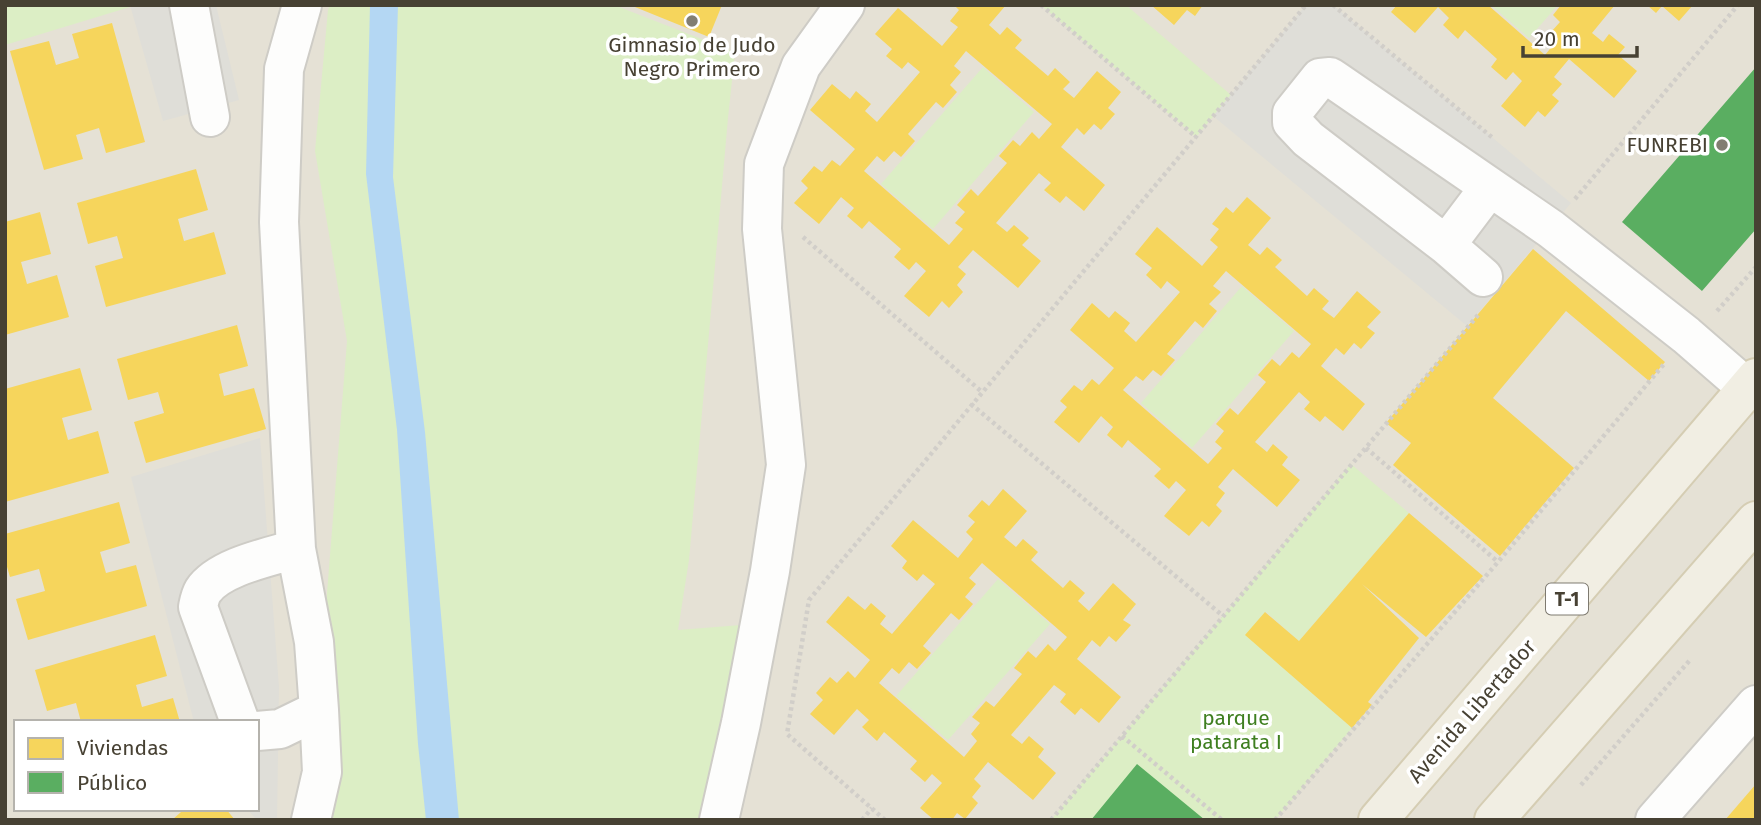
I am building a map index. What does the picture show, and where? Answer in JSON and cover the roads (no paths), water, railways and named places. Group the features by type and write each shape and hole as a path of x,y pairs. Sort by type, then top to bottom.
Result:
{"main road":[{"name":"Avenida Libertador","path":"1378,820 1752,383"},
{"path":"1494,820 1756,521"}],"street":[{"path":"189,5 210,117"},
{"path":"302,5 284,69 279,222 296,549 314,642 319,710 322,772 312,820"},
{"path":"719,820 770,571 786,465 762,229 764,164 801,66 845,5"},
{"path":"1481,296 1446,245 1308,139 1292,122 1292,113 1320,78 1330,77 1489,188 1556,212 1701,324 1752,383"},
{"path":"1446,245 1489,188"},
{"path":"239,720 198,607 201,593 228,570 296,549"},
{"path":"1655,820 1756,705"},
{"path":"259,730 280,729 319,710"}],"water":[{"path":"370,5 398,5 393,177 425,432 459,820 426,820 418,744 397,430 366,174"}],"place":[{"name":"Gimnasio de Judo Negro Primero","path":"692,21"},
{"name":"FUNREBI","path":"1722,145"}],"park label":[{"name":"parque patarata I","path":"1236,730"}]}
